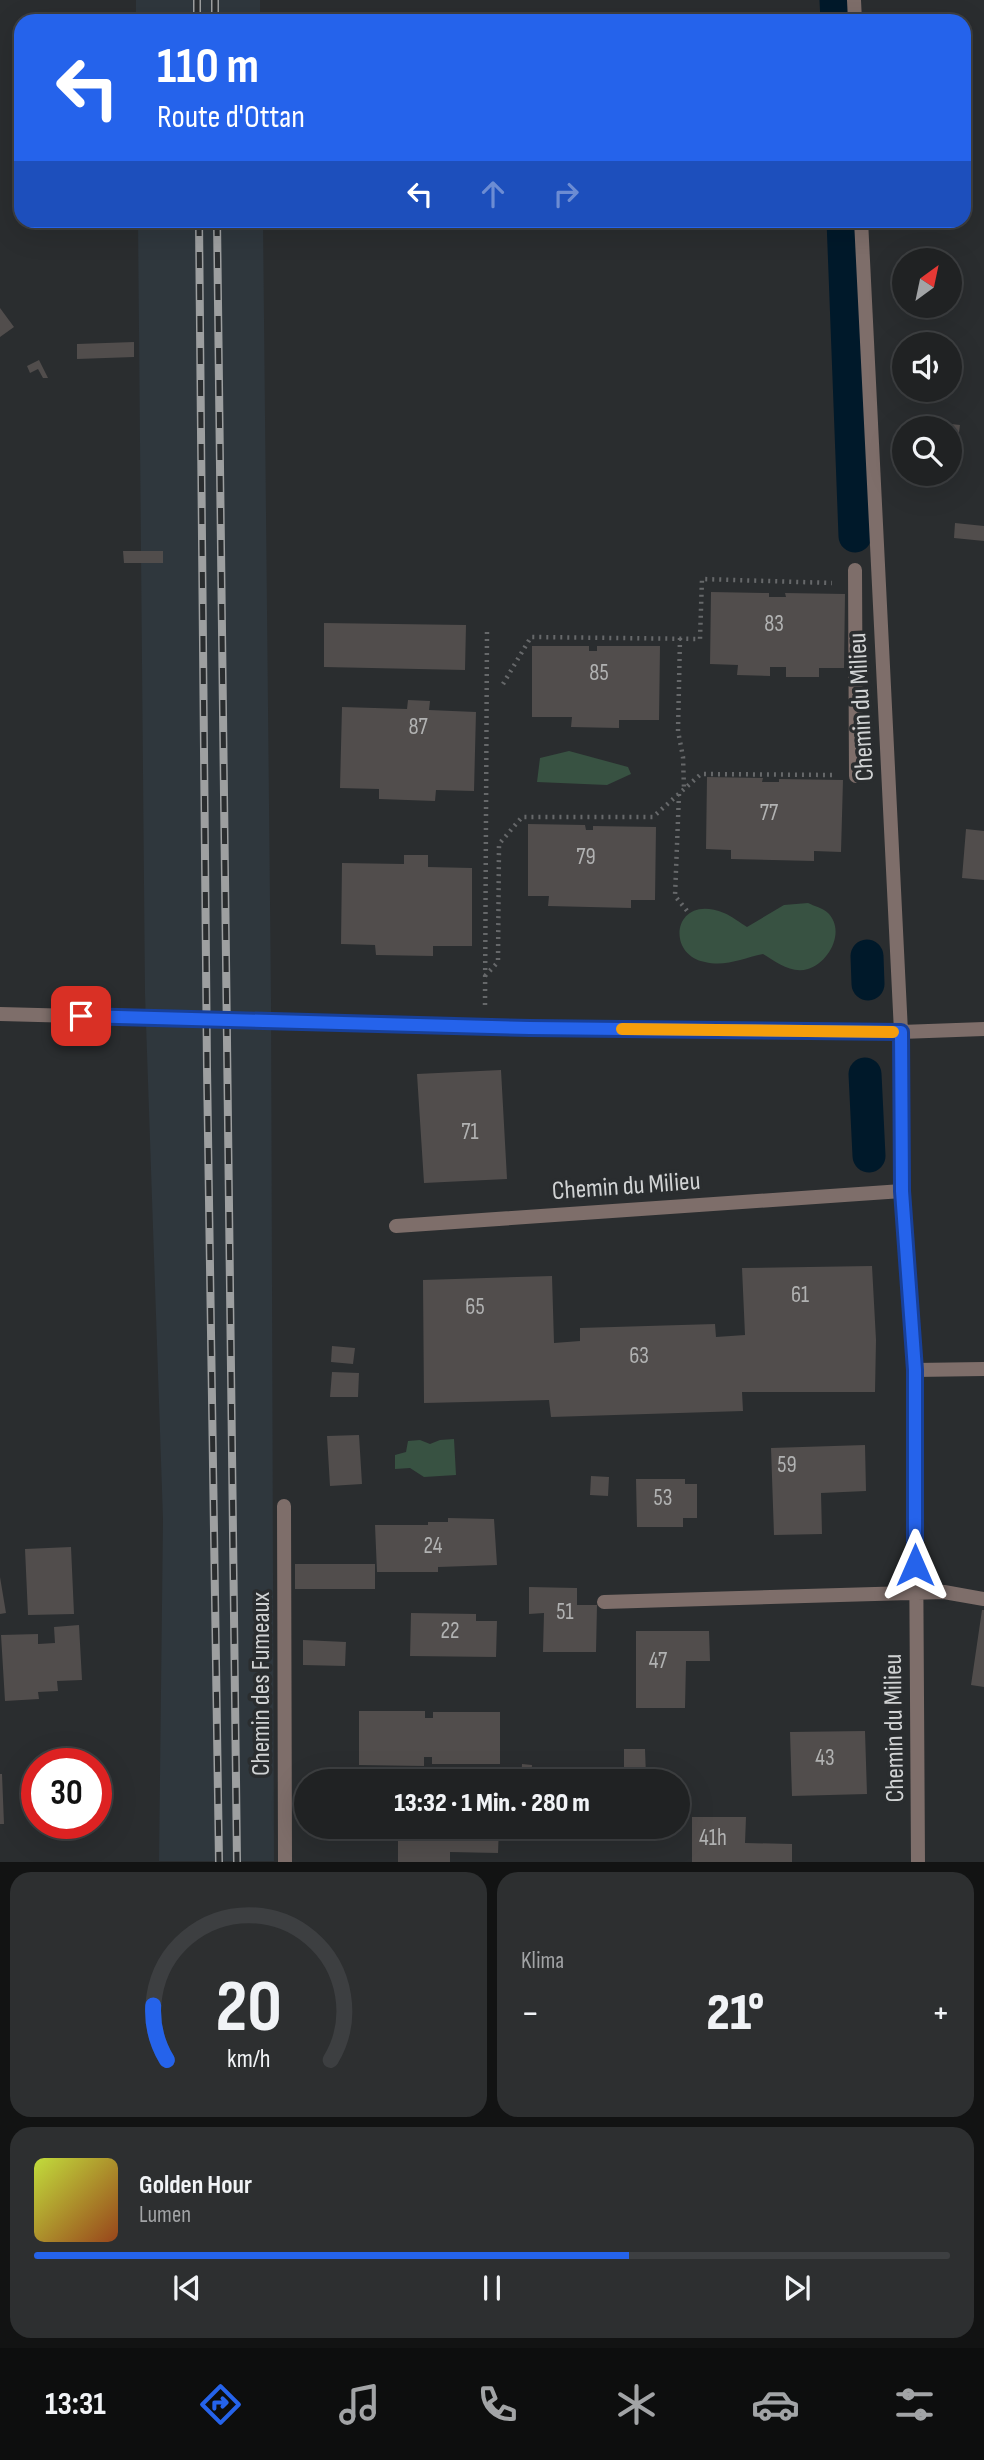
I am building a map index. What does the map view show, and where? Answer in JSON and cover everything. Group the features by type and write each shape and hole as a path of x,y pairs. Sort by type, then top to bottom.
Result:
{"street":[{"name":"Chemin du Milieu","path":"861,228 901,1032 902,1191 915,1370 918,1861"},
{"path":"855,570 856,776"},
{"path":"0,1014 485,1027 901,1032 984,1029"},
{"name":"Chemin du Milieu","path":"396,1226 902,1191"},
{"path":"915,1370 984,1369"},
{"name":"Chemin des Fumeaux","path":"284,1506 285,1861"},
{"path":"604,1602 944,1592 984,1599"}],"path":[{"path":"503,684 531,637 700,639 702,579 851,583 855,570"},
{"path":"485,1027 487,631"},
{"path":"680,638 678,730 683,757 675,896 688,912"},
{"path":"485,976 498,962 499,844 522,817 653,817 701,774 856,776"}],"shaded area":[{"path":"136,0 260,0 260,14 136,14"},
{"path":"138,228 263,228 271,998 274,1861 159,1861 163,1519 145,994"}],"green space":[{"path":"569,751 628,767 631,774 607,785 537,782 540,758"},
{"path":"808,903 828,913 833,920 835,937 833,946 823,960 808,969 790,969 763,954 727,963 705,962 692,957 684,948 680,937 680,927 685,917 694,911 707,909 724,913 747,927 784,905"},
{"path":"454,1439 456,1475 424,1477 410,1468 395,1469 395,1455 406,1452 408,1441 420,1440 430,1444"}],"building":[{"path":"0,308 14,327 0,337"},
{"path":"134,342 134,357 77,359 77,344"},
{"path":"39,360 48,378 43,378 38,369 30,373 27,366"},
{"path":"955,523 984,526 984,541 954,538"},
{"path":"123,551 163,551 163,563 124,563"},
{"path":"711,592 769,593 769,597 786,597 785,593 845,594 844,668 819,668 819,677 786,677 786,667 770,667 770,676 737,675 738,665 710,664"},
{"path":"324,623 466,625 465,670 324,667"},
{"path":"532,646 589,646 589,651 597,651 597,646 660,646 659,720 619,720 619,728 571,727 572,717 532,717"},
{"path":"408,700 430,701 429,710 476,712 474,791 436,790 435,801 379,799 379,789 340,788 342,707 407,709"},
{"path":"707,777 763,778 762,782 779,782 779,779 843,780 841,852 814,851 814,861 731,859 731,850 706,849"},
{"path":"528,824 585,825 586,830 593,830 593,826 656,827 655,900 631,900 631,908 548,906 549,896 528,896"},
{"path":"966,829 984,831 984,880 962,878"},
{"path":"404,855 428,855 428,867 472,868 472,946 433,946 433,956 376,955 375,945 341,944 342,863 404,864"},
{"path":"501,1070 507,1179 424,1183 417,1074"},
{"path":"872,1266 876,1340 875,1392 742,1392 743,1411 551,1417 549,1400 424,1403 423,1280 552,1276 554,1343 580,1341 580,1328 715,1324 716,1337 745,1335 742,1268"},
{"path":"332,1346 355,1348 353,1364 331,1362"},
{"path":"332,1372 359,1373 358,1397 330,1397"},
{"path":"359,1435 362,1484 330,1486 327,1436"},
{"path":"865,1445 866,1491 821,1493 822,1534 774,1535 771,1448"},
{"path":"591,1476 609,1477 608,1496 590,1495"},
{"path":"636,1479 685,1479 685,1484 697,1484 697,1518 683,1518 683,1527 637,1527"},
{"path":"448,1518 494,1519 497,1565 438,1567 438,1572 377,1572 375,1525 428,1525 428,1522 448,1522"},
{"path":"71,1547 74,1614 28,1615 25,1549"},
{"path":"295,1564 375,1564 375,1589 295,1589"},
{"path":"0,1577 6,1613 0,1614"},
{"path":"529,1587 577,1588 577,1605 597,1605 596,1652 543,1652 544,1613 529,1614"},
{"path":"984,1610 984,1687 971,1685"},
{"path":"411,1613 476,1614 476,1621 497,1621 496,1657 410,1656"},
{"path":"79,1625 82,1680 57,1681 58,1691 38,1692 39,1699 5,1701 1,1635 38,1634 38,1644 55,1643 54,1627"},
{"path":"636,1631 709,1631 710,1661 686,1661 685,1708 636,1708"},
{"path":"303,1640 346,1642 345,1666 303,1665"},
{"path":"359,1711 425,1711 425,1718 433,1718 433,1712 500,1712 500,1764 432,1764 432,1757 424,1757 424,1766 359,1765"},
{"path":"865,1731 867,1794 792,1796 790,1732"},
{"path":"624,1749 645,1749 646,1769 624,1769"},
{"path":"522,1764 532,1765 532,1769 522,1769"},
{"path":"2,1774 4,1824 0,1824"},
{"path":"692,1817 746,1817 745,1843 792,1844 792,1862 692,1862"},
{"path":"398,1839 499,1839 498,1853 450,1852 450,1862 398,1862"}],"waterway":[{"path":"836,0 837,14"},
{"path":"843,228 855,536"},
{"path":"867,956 868,984"},
{"path":"865,1074 869,1156"}],"railway":[{"path":"197,0 197,14"},
{"path":"215,0 215,14"},
{"path":"199,228 207,1068 219,1862"},
{"path":"217,228 237,1862"}],"slow traffic":[{"path":"622,1029 893,1032"}],"route":[{"path":"81,1016 530,1028 901,1032 902,1191 915,1370 915,1565"}]}
